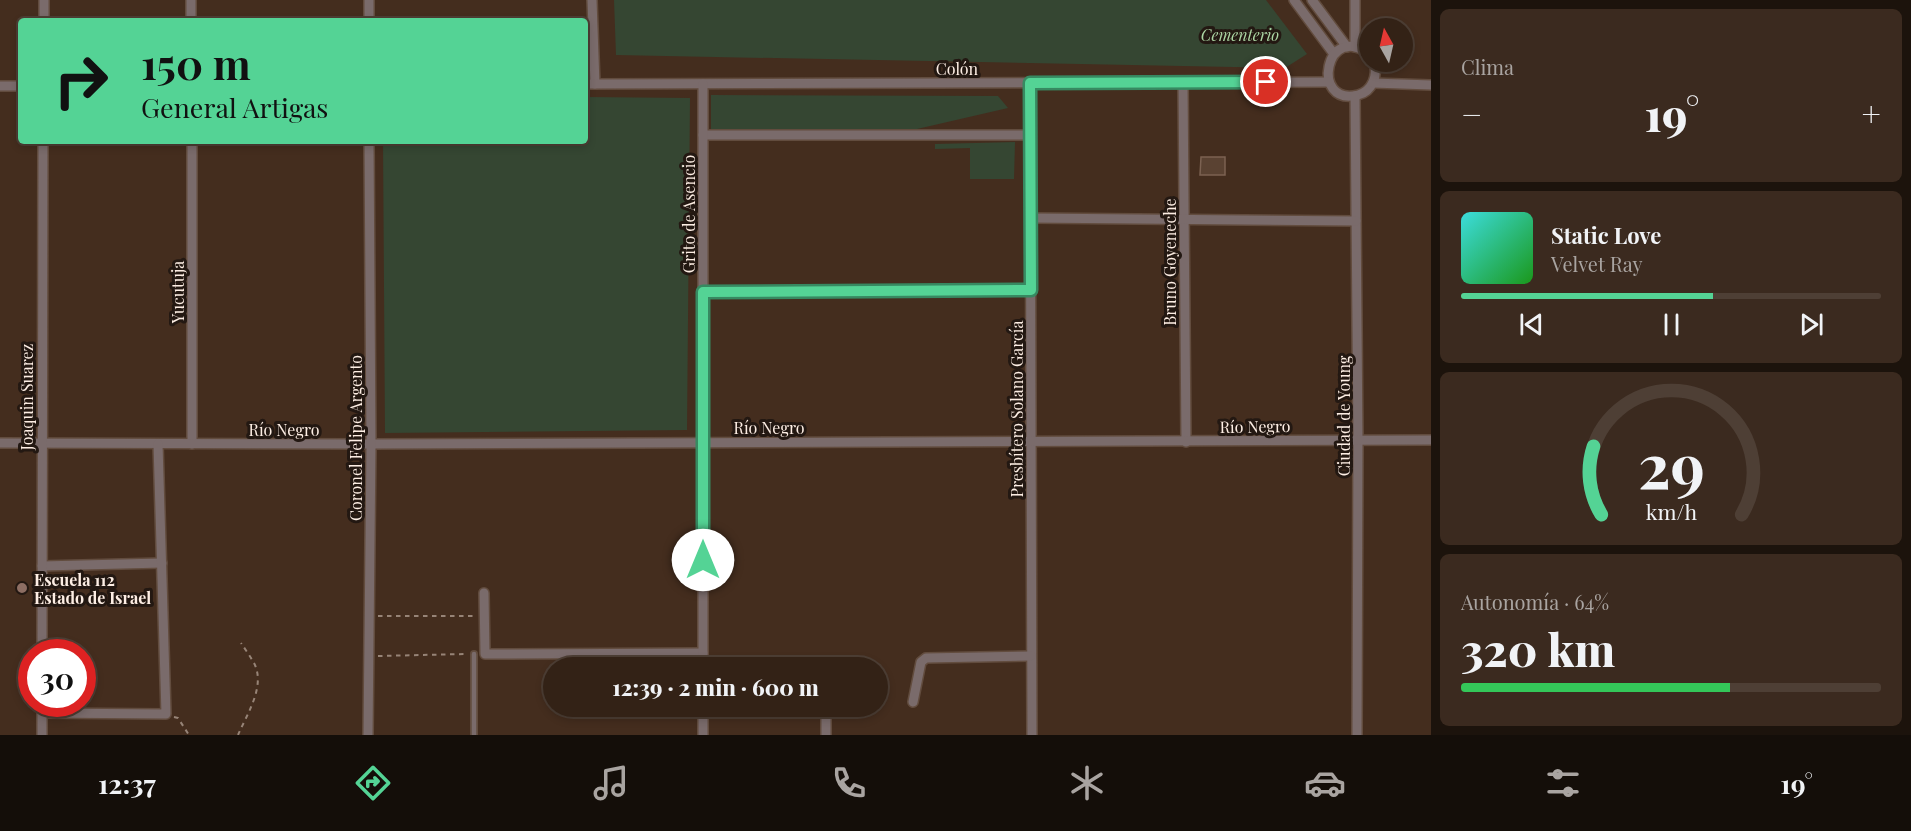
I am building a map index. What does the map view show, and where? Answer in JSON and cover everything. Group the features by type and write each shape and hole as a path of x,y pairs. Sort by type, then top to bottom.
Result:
{"street":[{"path":"44,0 44,18"},
{"path":"191,0 191,18"},
{"path":"369,0 369,18"},
{"path":"590,84 592,0"},
{"path":"1294,0 1334,54"},
{"path":"1312,0 1351,47 1359,50"},
{"path":"1351,47 1355,0"},
{"path":"1351,47 1334,54 1327,67 1329,82 1340,93 1355,96 1362,94 1373,83 1375,72"},
{"name":"Colón","path":"590,84 1329,82"},
{"name":"Presbítero Solano García","path":"1030,83 1032,735"},
{"name":"Bruno Goyeneche","path":"1183,83 1186,442"},
{"path":"1373,83 1431,85"},
{"name":"Grito de Asencio","path":"703,84 703,657"},
{"path":"0,86 18,86"},
{"name":"Ciudad de Young","path":"1355,96 1358,440 1357,735"},
{"path":"703,135 1030,135"},
{"name":"Joaquin Suarez","path":"42,639 43,144"},
{"name":"Yucutuja","path":"192,144 192,444"},
{"name":"Coronel Felipe Argento","path":"368,735 371,444 369,144"},
{"path":"1031,219 1356,221"},
{"path":"703,292 1031,290"},
{"name":"Río Negro","path":"0,443 1431,440"},
{"path":"96,711 166,714 158,444"},
{"path":"42,566 162,563"},
{"path":"484,592 485,654 703,653"},
{"path":"913,702 921,662 926,658 1031,656"},
{"path":"42,717 42,735"},
{"path":"703,717 703,735"},
{"path":"826,717 826,735"}],"lane":[{"path":"474,654 474,735"}],"path":[{"path":"369,616 484,616"},
{"path":"238,735 255,697 258,679 255,664 241,643"},
{"path":"369,657 474,654"},
{"path":"166,714 178,718 189,735"}],"green space":[{"name":"Cementerio","path":"614,0 1266,0 1307,54 1285,68 616,55"},
{"path":"711,95 998,96 1008,108 917,129 711,131"},
{"path":"588,97 690,98 687,430 385,433 383,144 588,144"},
{"path":"1015,142 1014,179 970,179 970,148 935,149 935,144"}],"building":[{"path":"1201,157 1225,157 1225,175 1200,175"}],"place":[{"name":"Escuela 112 Estado de Israel","path":"22,588"}],"route":[{"path":"703,560 703,292 1031,290 1030,83 1266,82"}]}
